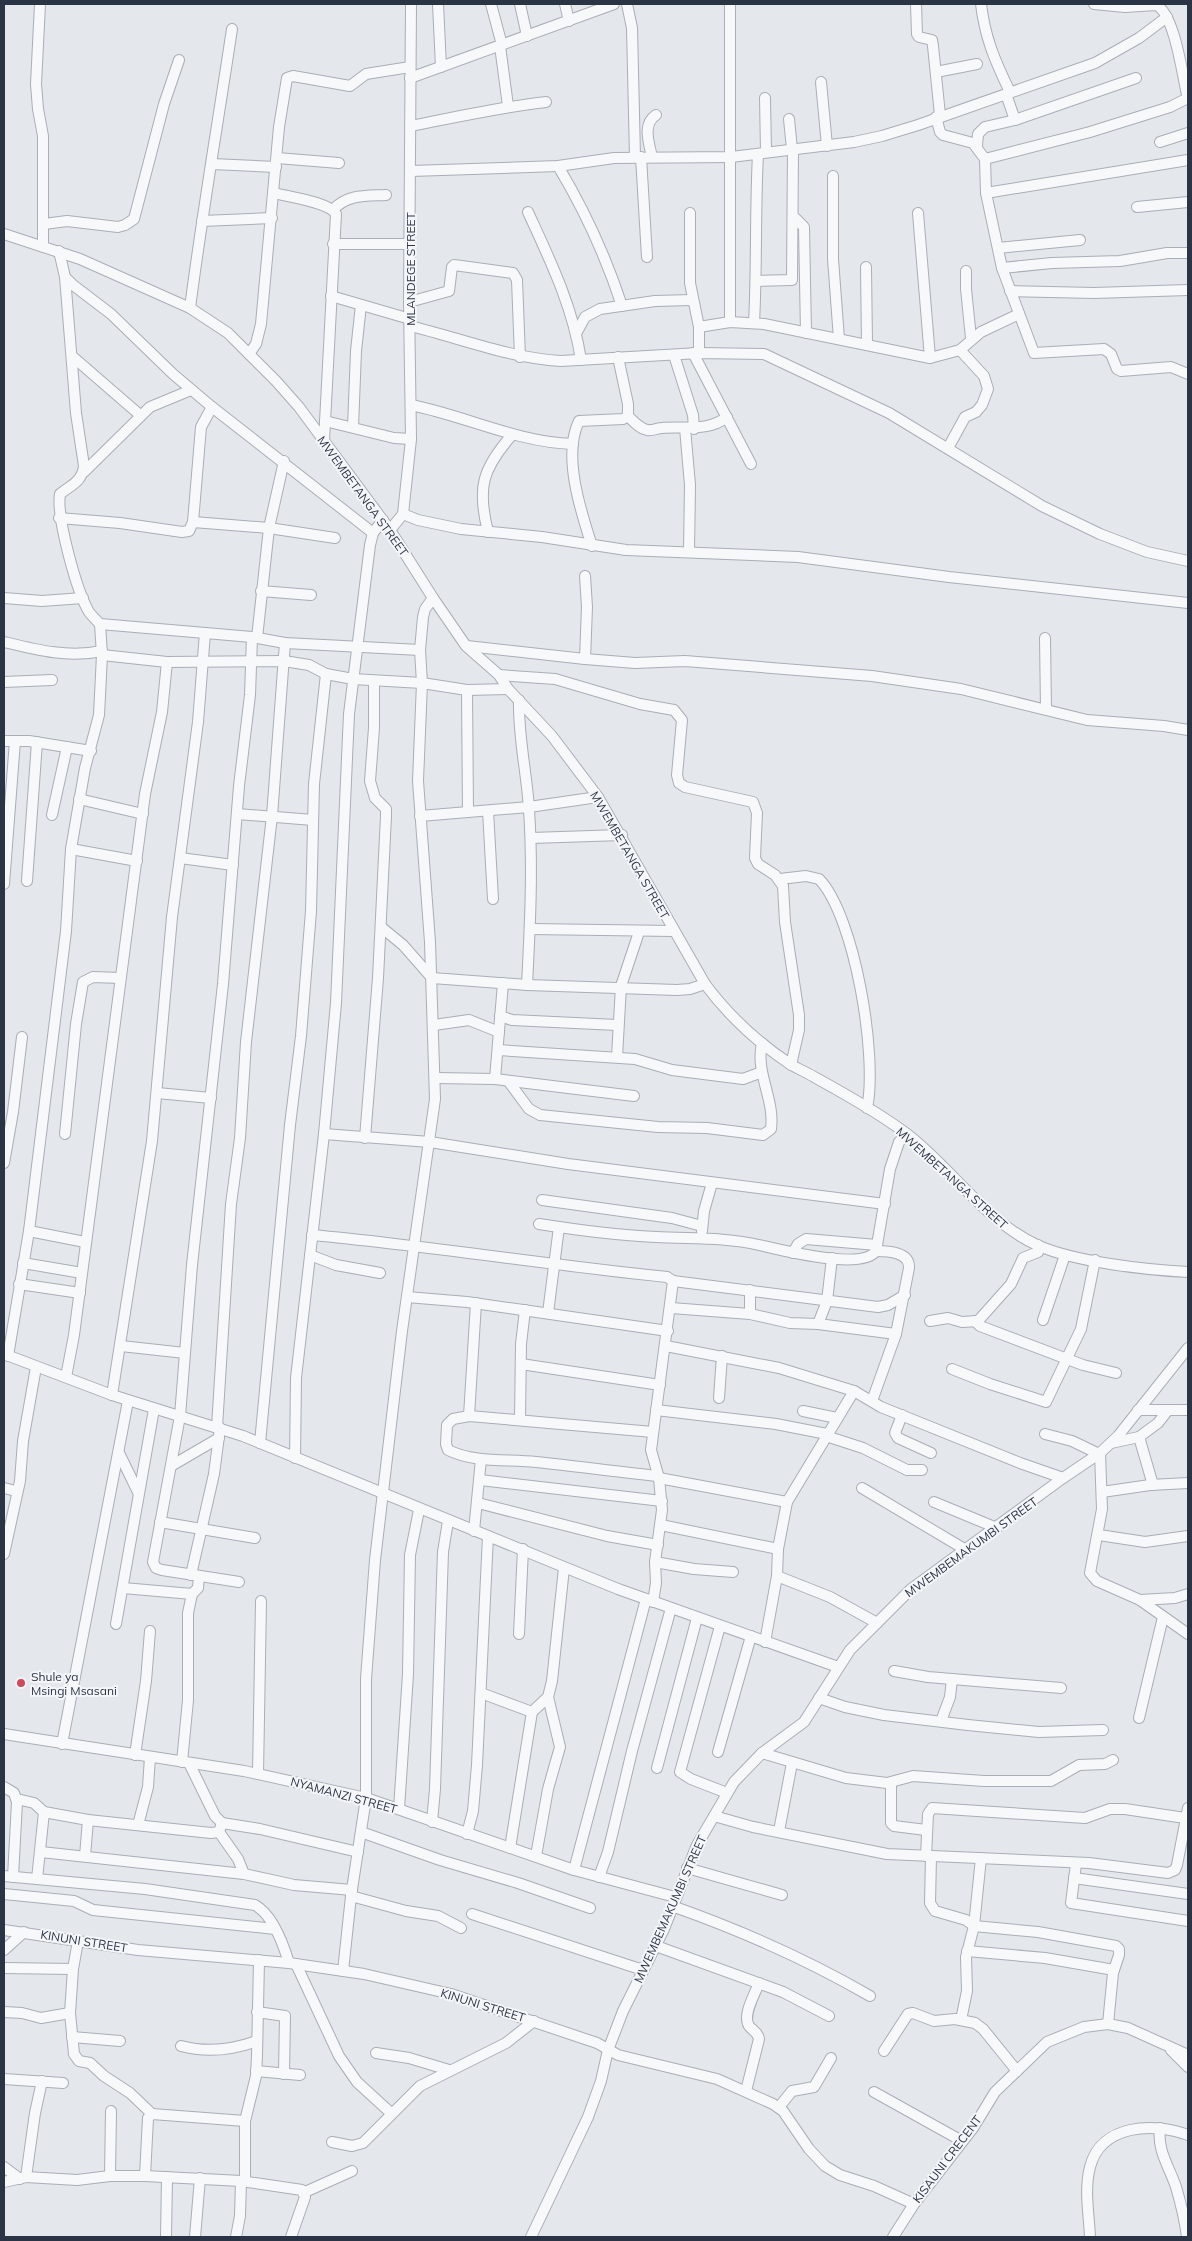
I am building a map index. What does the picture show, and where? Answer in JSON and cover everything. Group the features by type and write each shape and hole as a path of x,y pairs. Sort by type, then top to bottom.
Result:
{"street":[{"path":"40,4 36,84 43,136 43,247"},
{"name":"MLANDEGE STREET","path":"403,514 411,439 409,244 411,4"},
{"path":"438,4 441,67"},
{"path":"491,4 501,45 508,106"},
{"path":"520,4 527,36"},
{"path":"564,4 569,20"},
{"path":"410,78 610,4"},
{"path":"627,4 632,28 638,157 647,258"},
{"path":"730,4 730,322"},
{"path":"916,4 917,34 919,37 932,40 940,132 944,135 968,140 977,146 985,159 986,193 1002,268 1032,350 1037,355 1104,349 1111,354 1117,369 1121,371 1171,367 1188,374"},
{"path":"981,4 984,31 990,52 1008,93 1015,120"},
{"path":"985,159 1090,132 1170,107 1188,98 1187,86 1167,17 1161,7 1156,5 1125,7 1094,4"},
{"path":"410,171 558,166 614,158 731,156 827,146 882,136 1095,63 1139,38 1167,17"},
{"path":"190,308 232,29"},
{"path":"44,224 66,221 118,226 125,225 134,220 164,104 180,60"},
{"path":"936,72 977,64"},
{"path":"249,354 256,344 261,324 280,120 286,78 293,76 350,86 366,74 410,67"},
{"path":"977,146 978,134 985,127 1015,120 1136,78"},
{"path":"821,82 827,146"},
{"path":"754,323 756,281 755,204 762,153 765,98"},
{"path":"411,126 490,112 508,106 546,102"},
{"path":"652,157 647,131 652,118 656,115"},
{"path":"756,281 792,280 794,217 789,119"},
{"path":"1160,142 1188,133"},
{"path":"986,193 1188,160"},
{"path":"212,164 339,163"},
{"path":"558,166 579,200 598,241 622,306"},
{"path":"833,176 833,258 839,339"},
{"path":"274,193 323,205 334,210"},
{"path":"324,441 333,244 336,219 334,210 340,202 350,198 386,195"},
{"path":"1137,207 1188,202"},
{"path":"528,212 560,284 577,332 581,360"},
{"path":"690,213 692,300 700,326 696,353 751,464"},
{"path":"918,213 930,358"},
{"path":"794,217 804,227 806,333"},
{"path":"202,221 272,218"},
{"name":"MWEMBETANGA STREET","path":"4,234 59,251 190,308 212,320 249,354 293,401 383,520 466,646 499,676 508,689 552,736 598,796 622,835 674,932 705,984 721,1005 762,1043 791,1065 867,1108 907,1134 1010,1230 1038,1245 1065,1255 1152,1270 1188,1272"},
{"path":"998,248 1080,240"},
{"path":"333,244 409,244"},
{"path":"59,251 65,277 73,357 76,413 84,457 84,472"},
{"path":"1002,268 1052,263 1120,261 1167,253 1188,253"},
{"path":"409,302 449,291 452,267 454,265 513,273 517,280 520,356"},
{"path":"866,267 867,345"},
{"path":"966,271 971,338"},
{"path":"65,277 110,314 191,390 284,461 373,533"},
{"path":"1010,291 1094,293 1188,290"},
{"path":"331,296 520,356 562,361 696,353 750,352 777,359 890,413 1042,506 1100,534 1147,552 1188,561"},
{"path":"577,332 586,317 593,312 655,301 692,300"},
{"path":"353,427 356,351 361,305"},
{"path":"700,326 730,322 754,323 930,358 960,350 971,338 1019,314"},
{"path":"948,448 965,417 979,410 988,389 984,376 960,350"},
{"path":"674,355 693,415 690,428 689,552"},
{"path":"73,357 140,416"},
{"path":"618,357 628,404 628,416 640,428 646,430 690,428 717,423 727,418"},
{"path":"191,390 150,407 84,472 71,488 60,494 60,518 83,598 90,612 100,624 102,653 99,715 79,799 71,849 66,931 29,1231 6,1355 128,1401 260,1443 419,1510 649,1601 838,1667"},
{"path":"411,405 434,410 512,435 550,443 573,444"},
{"path":"60,518 120,523 182,532 189,531 193,522 201,427 212,407"},
{"path":"592,546 580,509 573,444 579,421 623,419 628,416"},
{"path":"325,421 394,438 411,439"},
{"path":"488,532 483,510 483,484 494,455 512,435"},
{"path":"239,1582 195,1576 158,1568 153,1562 180,1416 192,1266 211,1098 254,638 269,528 284,461"},
{"path":"390,530 403,514 439,526 542,537 592,546 647,552 798,557 950,577 1188,603"},
{"path":"295,1458 296,1378 324,1134 337,996 349,714 366,567 373,533 383,520"},
{"path":"193,522 269,528 336,538"},
{"path":"585,576 587,607 585,659"},
{"path":"260,591 311,595"},
{"path":"4,598 42,601 83,598"},
{"path":"343,1971 366,1798 367,1660 383,1494 407,1297 430,1142 436,1078 432,978 420,816 419,760 422,683 420,650 425,609 433,598"},
{"path":"100,624 254,638 285,643 420,650"},
{"path":"112,1395 148,1169 157,1093 164,996 205,633"},
{"path":"1045,638 1046,709"},
{"path":"4,642 59,654 82,655 102,653 167,662 284,661 309,665 326,674 374,682 422,683 467,690 508,689"},
{"path":"244,1874 238,1859 186,1763 188,1613 192,1594 198,1588 195,1576 207,1498 214,1474 219,1431 231,1204 240,1138 246,1042 272,816 285,643"},
{"path":"466,646 635,663 685,662 872,676 961,689 1087,720 1164,726 1188,730"},
{"path":"66,1378 80,1294 85,1242 150,763 162,712 167,662"},
{"path":"260,1443 290,1125 301,1036 311,910 316,766 326,674"},
{"path":"499,676 555,679 640,704 674,710 682,720 677,775 679,783 685,787 753,802 757,813 755,858 758,864 780,879 806,876 818,879 835,904 847,935 856,971 871,1078 867,1108"},
{"path":"4,682 52,680"},
{"path":"365,1138 381,927 386,809 375,798 370,781 374,682"},
{"path":"467,690 468,812"},
{"path":"519,700 518,726 529,807 531,838 527,985"},
{"path":"4,741 37,742 91,751"},
{"path":"4,884 15,741"},
{"path":"27,881 37,742"},
{"path":"52,816 67,747"},
{"path":"420,816 529,807 598,796"},
{"path":"79,799 143,814"},
{"path":"488,810 493,899"},
{"path":"237,814 313,820"},
{"path":"531,838 622,835"},
{"path":"71,849 137,861"},
{"path":"180,858 233,865"},
{"path":"780,879 785,898 785,922 799,1015 799,1030 791,1065"},
{"path":"381,927 403,945 432,978 527,985 622,986 677,990 690,989 705,984"},
{"path":"530,929 674,932"},
{"path":"617,1057 617,1025 622,986 639,932"},
{"path":"65,1134 76,1024 84,982 93,977 120,978"},
{"path":"495,1079 503,983"},
{"path":"500,1016 512,1020 617,1025"},
{"path":"434,1025 469,1020 499,1032"},
{"path":"4,1163 7,1131 22,1037"},
{"path":"509,1082 529,1108 540,1115 658,1127 707,1128 763,1135 771,1129 772,1109 759,1055 762,1043"},
{"path":"498,1050 635,1059 672,1070 743,1079 762,1072"},
{"path":"436,1078 495,1079 634,1096"},
{"path":"157,1093 211,1098"},
{"path":"324,1134 430,1142 712,1184 754,1186 885,1204"},
{"path":"538,1224 649,1237 746,1242 793,1253 832,1258 866,1259 872,1256 876,1248 894,1156 899,1142 907,1134"},
{"path":"704,1240 702,1226 712,1184"},
{"path":"542,1200 672,1218 702,1226"},
{"path":"548,1313 559,1227"},
{"path":"29,1231 85,1242"},
{"path":"312,1235 414,1245 667,1277 673,1281 878,1307 888,1305 905,1295"},
{"path":"793,1253 798,1244 806,1239 894,1252 909,1264 905,1295 896,1334 872,1401"},
{"path":"930,1321 948,1318 962,1322 975,1321 982,1318 1011,1284 1024,1258 1038,1252 1038,1245"},
{"path":"310,1255 336,1265 380,1274"},
{"path":"1043,1320 1065,1255"},
{"path":"818,1324 827,1301 832,1258"},
{"path":"952,1369 1046,1402 1081,1329 1095,1260"},
{"path":"23,1263 82,1273"},
{"path":"574,1870 587,1813 649,1601 656,1583 655,1562 661,1525 662,1501 651,1450 652,1432 666,1346 673,1281"},
{"path":"19,1284 80,1294"},
{"path":"750,1290 750,1314"},
{"path":"407,1297 476,1303 668,1331"},
{"path":"469,1416 476,1303"},
{"path":"671,1308 750,1314 790,1323 818,1324 896,1334"},
{"path":"520,1419 521,1364 525,1310"},
{"path":"975,1321 980,1326 1067,1357 1083,1365 1116,1373"},
{"path":"121,1346 185,1353"},
{"path":"666,1346 779,1368 854,1390 881,1407 1026,1466 1063,1478"},
{"name":"MWEMBEMAKUMBI STREET","path":"531,2237 588,2117 608,2050 643,1970 656,1946 687,1868 727,1793 746,1768 762,1753 801,1725 850,1650 911,1589 1063,1478 1099,1454 1111,1443 1188,1349"},
{"path":"719,1398 722,1356"},
{"path":"521,1364 660,1385"},
{"path":"4,1553 7,1525 22,1468 23,1441 36,1367"},
{"path":"765,1642 777,1576 778,1549 787,1502 854,1390"},
{"path":"62,1744 128,1401"},
{"path":"116,1624 154,1409"},
{"path":"656,1410 776,1424 827,1435 863,1448 907,1470 922,1470"},
{"path":"1138,1410 1188,1410"},
{"path":"1111,1443 1140,1437 1158,1423 1168,1410"},
{"path":"803,1412 837,1418"},
{"path":"902,1415 895,1434 898,1438 930,1453"},
{"path":"652,1432 469,1416 453,1419 447,1425 446,1444 448,1450 454,1453 481,1459 586,1467 658,1477 787,1502"},
{"path":"171,1466 219,1431"},
{"path":"1045,1434 1072,1441 1099,1454 1102,1492 1099,1535 1090,1568 1093,1577 1140,1600 1188,1634"},
{"path":"1140,1437 1152,1485"},
{"path":"119,1453 138,1492"},
{"path":"474,1531 481,1459"},
{"path":"480,1480 662,1501"},
{"path":"1102,1492 1152,1485 1188,1483"},
{"path":"4,1488 16,1491"},
{"path":"862,1488 966,1550"},
{"path":"934,1502 997,1528"},
{"path":"478,1503 606,1536 658,1546"},
{"path":"399,1809 408,1674 410,1555 419,1510"},
{"path":"432,1822 435,1789 443,1558 448,1521"},
{"path":"160,1522 255,1538"},
{"path":"661,1525 778,1549"},
{"path":"1099,1535 1145,1542 1188,1536"},
{"path":"468,1834 476,1782 488,1536"},
{"path":"520,1634 523,1550"},
{"path":"655,1562 694,1569 733,1572"},
{"path":"536,1856 548,1789 560,1747 548,1697 552,1681 564,1568"},
{"path":"777,1576 830,1597 877,1622"},
{"path":"122,1588 192,1594"},
{"path":"1140,1600 1175,1598 1188,1594"},
{"path":"258,1774 261,1602"},
{"path":"599,1877 608,1852 634,1743 671,1608"},
{"path":"1139,1718 1164,1617"},
{"path":"657,1768 696,1618"},
{"path":"720,1626 680,1772 691,1779 727,1793"},
{"path":"135,1755 146,1680 150,1631"},
{"path":"718,1752 751,1636"},
{"path":"894,1671 952,1679 1061,1688"},
{"path":"941,1721 950,1697 952,1679"},
{"path":"481,1693 532,1712"},
{"path":"510,1848 532,1712 548,1697"},
{"path":"819,1698 863,1711 941,1721 1039,1732 1102,1730"},
{"name":"NYAMANZI STREET","path":"4,1734 258,1774 366,1798 574,1870 674,1902 824,1971 870,1996"},
{"path":"762,1753 846,1778 891,1783 913,1776 984,1781 1051,1780 1079,1765 1105,1764 1112,1760"},
{"path":"138,1824 148,1787 150,1757"},
{"path":"779,1831 792,1762"},
{"path":"891,1783 889,1800 891,1823 894,1826 926,1830"},
{"path":"4,1787 14,1793 17,1799 18,1826 8,1877 37,1878 194,1895 255,1905 262,1908 285,1948 339,2056 357,2082 392,2114"},
{"path":"17,1799 34,1804 44,1812 88,1820 211,1833 220,1827 260,1829 358,1852"},
{"path":"714,1816 866,1851 887,1854 928,1856 981,1858 1076,1864 1099,1864 1168,1873 1173,1871 1177,1865 1187,1813 1110,1809 1085,1818 932,1808 928,1814 926,1830 928,1856 931,1908 966,1920 974,1926 1038,1932 1110,1943 1119,1950 1114,1970 1108,2024"},
{"path":"37,1878 44,1812"},
{"path":"85,1856 88,1820"},
{"path":"361,1832 590,1908"},
{"path":"41,1852 244,1874 294,1886 352,1893 406,1911 438,1916 460,1928"},
{"path":"961,2020 967,1991 967,1951 974,1926 981,1858"},
{"path":"1076,1864 1071,1900 1074,1904 1188,1921"},
{"path":"687,1868 782,1895"},
{"path":"1074,1878 1188,1894"},
{"path":"4,1894 74,1901 93,1910 275,1929"},
{"path":"472,1914 643,1970"},
{"name":"KINUNI STREET","path":"4,1930 164,1953 292,1963 343,1971 451,1994 597,2043 608,2050 629,2058 703,2075 746,2091 778,2107 825,2166 840,2175 874,2186 914,2204"},
{"path":"4,1950 24,1932"},
{"path":"78,1941 73,1969 70,2013 74,2054 79,2060 90,2063 152,2114 245,2121"},
{"path":"656,1946 760,1983 829,2016"},
{"path":"967,1951 1045,1958 1114,1970"},
{"path":"236,2237 243,2181 245,2121 256,2071 259,1960"},
{"path":"4,1968 73,1969"},
{"path":"746,2091 759,2038 758,2034 748,2025 746,2018 760,1983"},
{"path":"4,2012 22,2013 41,2018 70,2013"},
{"path":"257,2012 285,2016 284,2074"},
{"path":"884,2051 908,2014 913,2013 934,2021 961,2020 975,2023 983,2029 1017,2070"},
{"path":"332,2142 358,2146 370,2137 420,2086 448,2070 506,2043 534,2021"},
{"name":"KISAUNI CRECENT","path":"893,2237 914,2204 973,2128 995,2092 1035,2051 1057,2037 1084,2027 1108,2024 1128,2028 1188,2055"},
{"path":"72,2038 120,2041"},
{"path":"181,2046 195,2049 225,2050 257,2040"},
{"path":"1167,2046 1188,2067"},
{"path":"376,2053 409,2058 448,2070"},
{"path":"778,2107 792,2092 814,2087 831,2058"},
{"path":"256,2071 300,2075"},
{"path":"4,2079 63,2083"},
{"path":"23,2178 42,2081"},
{"path":"874,2092 962,2141"},
{"path":"110,2176 111,2111"},
{"path":"145,2176 148,2118 152,2114"},
{"path":"1090,2237 1088,2180 1090,2165 1108,2139 1119,2133 1134,2129 1160,2128 1188,2135"},
{"path":"1160,2128 1160,2150 1183,2212 1187,2237"},
{"path":"4,2168 23,2178"},
{"path":"4,2182 23,2178 77,2180 110,2176 145,2176 243,2181 290,2187 305,2192 352,2171"},
{"path":"166,2237 167,2177"},
{"path":"195,2237 200,2178"},
{"path":"291,2237 305,2192"}],"place":[{"name":"Shule ya Msingi Msasani","path":"21,1683"}]}
